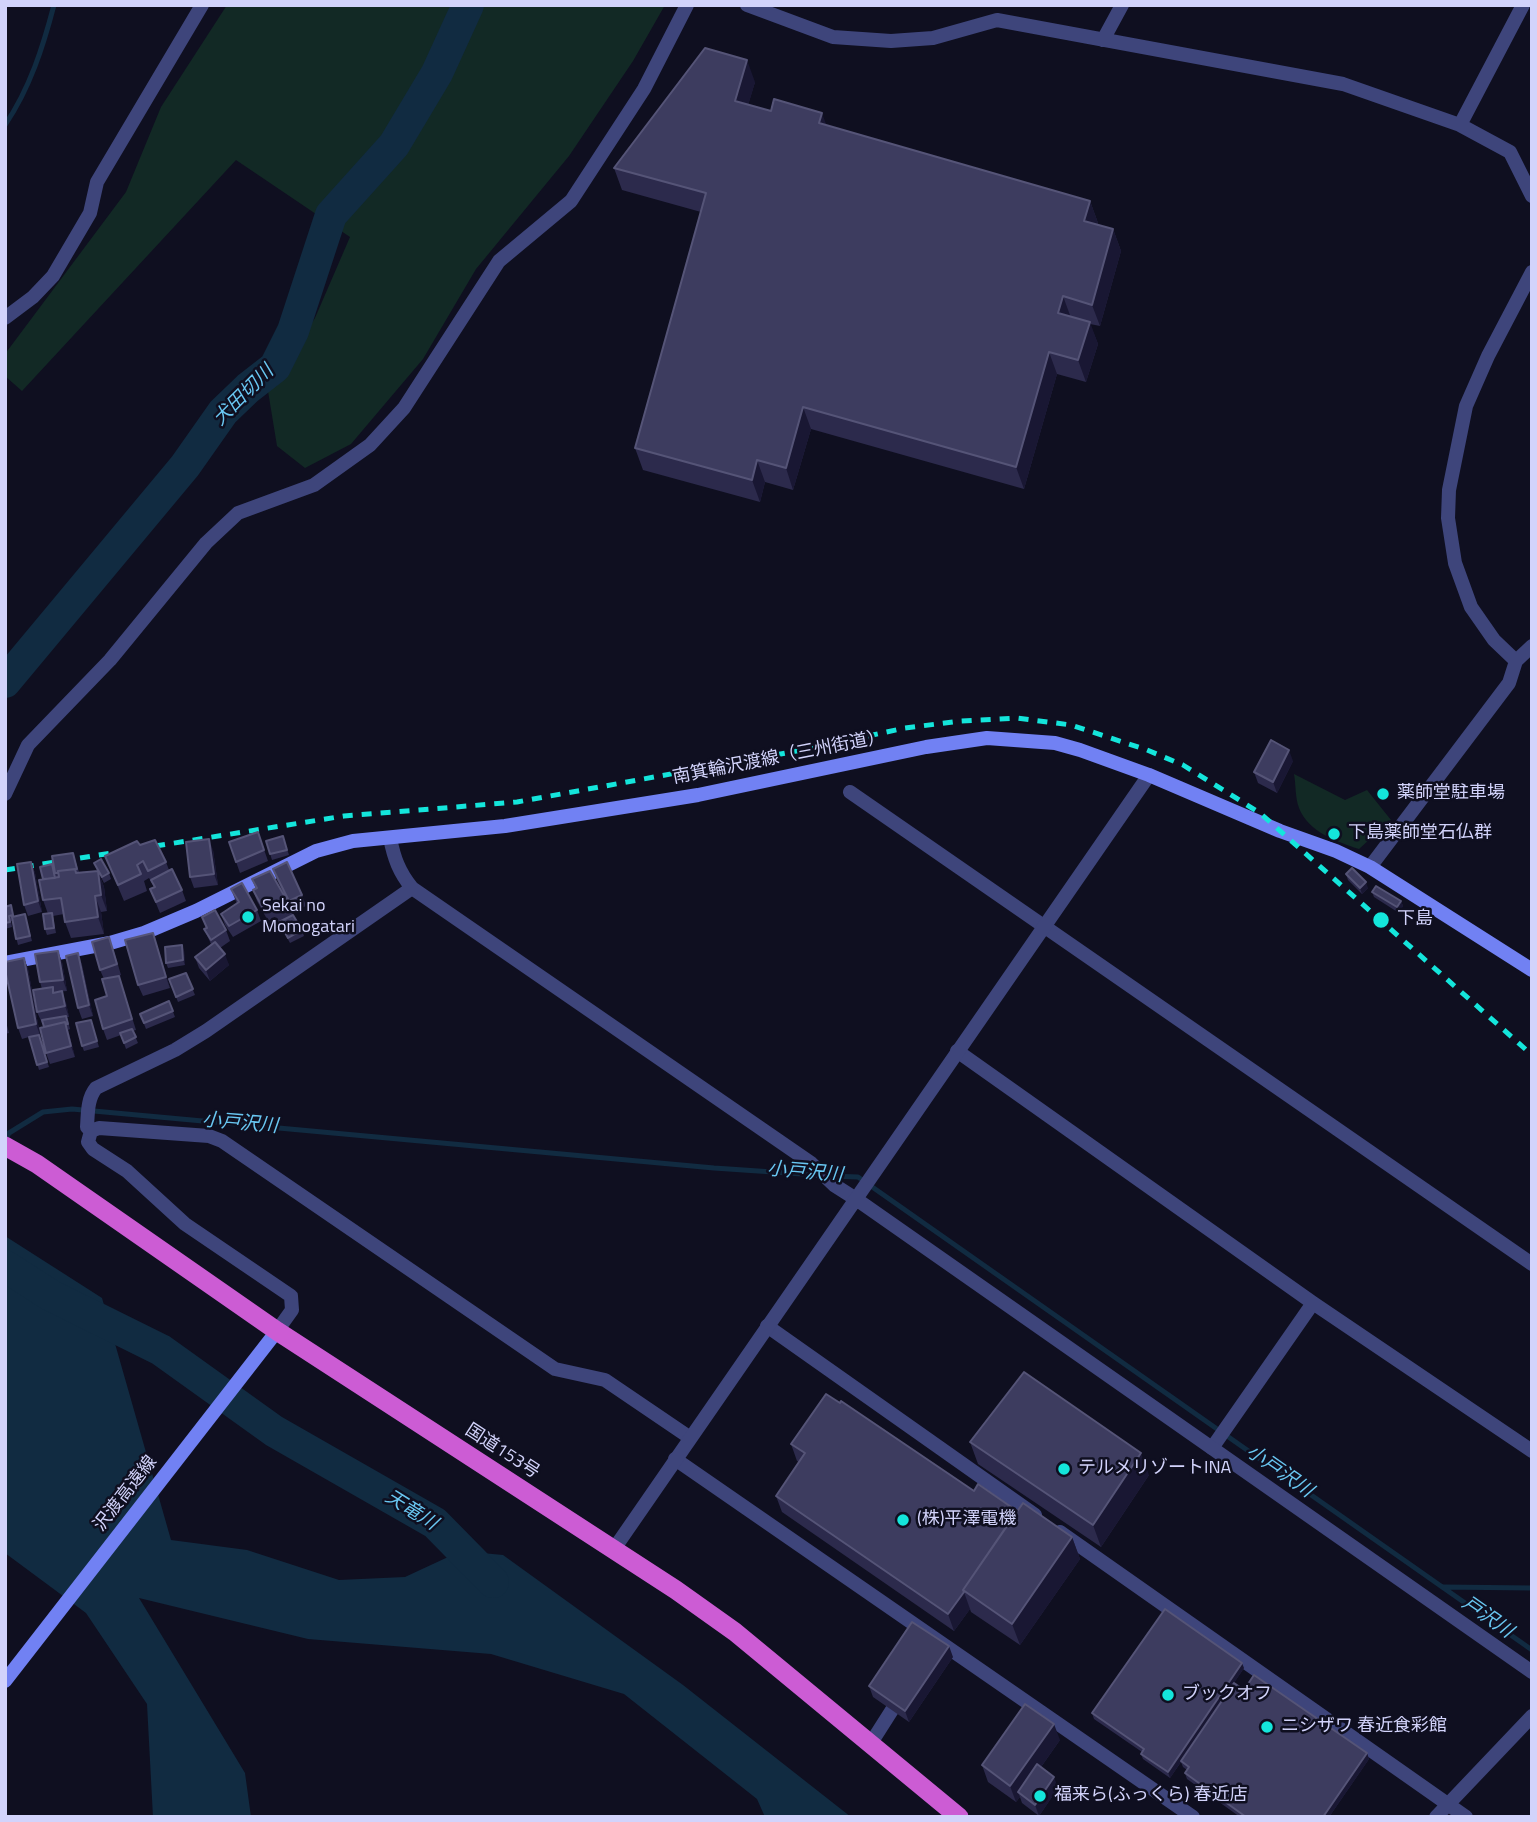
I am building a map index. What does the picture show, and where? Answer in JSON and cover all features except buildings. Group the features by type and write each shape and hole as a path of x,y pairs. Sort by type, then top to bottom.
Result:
{"highway":[{"name":"国道153号","path":"5,1146 37,1164 277,1331 614,1549 735,1632 958,1817"}],"main road":[{"name":"南箕輪沢渡線（三州街道）","path":"5,963 110,943 144,933 196,911 316,852 353,841 505,826 698,795 926,747 987,738 1055,743 1149,775 1280,831 1336,851 1370,867 1532,970"},
{"name":"沢渡高遠線","path":"5,1681 277,1331"}],"street":[{"path":"5,318 33,298 53,276 90,213 97,182 202,5"},
{"path":"5,794 28,745 110,660 206,543 238,513 314,485 370,445 404,408 499,261 571,201 644,89 687,5"},
{"path":"747,5 833,37 891,41 933,38 997,20 1343,85 1460,125 1510,152 1532,196"},
{"path":"1103,40 1122,5"},
{"path":"1460,125 1523,5"},
{"path":"1516,661 1494,640 1471,607 1455,563 1448,517 1449,490 1466,406 1488,356 1532,272"},
{"path":"1370,867 1509,684 1516,661 1532,646"},
{"path":"614,1549 1149,775"},
{"path":"850,792 1532,1264"},
{"path":"390,838 394,861 400,874 412,888 811,1163 834,1185 858,1196 1532,1672"},
{"path":"277,1331 292,1310 290,1296 185,1224 127,1171 93,1149 88,1142 91,1094 96,1088 175,1050 206,1031 412,888"},
{"path":"957,1051 1313,1303 1532,1451"},
{"path":"89,1126 209,1136 222,1141 555,1369 606,1380 689,1437"},
{"path":"1214,1446 1313,1303"},
{"path":"766,1326 1466,1817"},
{"path":"674,1459 1193,1817"},
{"path":"871,1743 892,1710"},
{"path":"1436,1817 1532,1716"}],"green space":[{"path":"227,5 665,5 633,61 569,156 476,269 423,359 351,444 305,468 277,446 268,391 315,318 350,237 236,160 22,391 5,376 5,354 126,192 161,107"},
{"path":"1294,774 1345,800 1367,790 1391,820 1359,849 1333,839 1316,830 1303,816 1297,800"}],"water":[{"path":"5,1236 102,1298 171,1540 247,1550 339,1580 405,1577 461,1551 503,1555 683,1685 851,1817 765,1817 757,1799 624,1694 491,1654 308,1639 139,1598 245,1773 251,1817 153,1817 147,1704 86,1613 5,1553"}],"waterway":[{"path":"5,125 22,97 35,67 54,5"},
{"name":"犬田切川","path":"5,682 185,466 223,412 275,367 293,331 331,215 394,145 437,73 468,5"},
{"name":"小戸沢川","path":"5,1141 9,1133 43,1112 72,1109 714,1168 817,1175"},
{"name":"小戸沢川","path":"831,1176 858,1177 1532,1650"},
{"name":"天竜川","path":"5,1266 50,1295 161,1350 274,1431 435,1523 493,1582"},
{"name":"小戸沢川","path":"1443,1587 1532,1588"}],"railway":[{"path":"5,870 344,816 517,802 808,749 905,728 1017,718 1071,725 1147,750 1183,765 1260,813 1532,1055"}],"place":[{"name":"薬師堂駐車場","path":"1383,794"},
{"name":"下島薬師堂石仏群","path":"1334,834"},
{"name":"Sekai no Momogatari","path":"248,917"},
{"name":"下島","path":"1381,920"},
{"name":"テルメリゾートINA","path":"1064,1469"},
{"name":"(株)平澤電機","path":"903,1520"},
{"name":"ブックオフ","path":"1168,1695"},
{"name":"ニシザワ 春近食彩館","path":"1267,1727"},
{"name":"福来ら(ふっくら) 春近店","path":"1040,1796"}],"water label":[{"name":"戸沢川","path":"1487,1618"}]}
